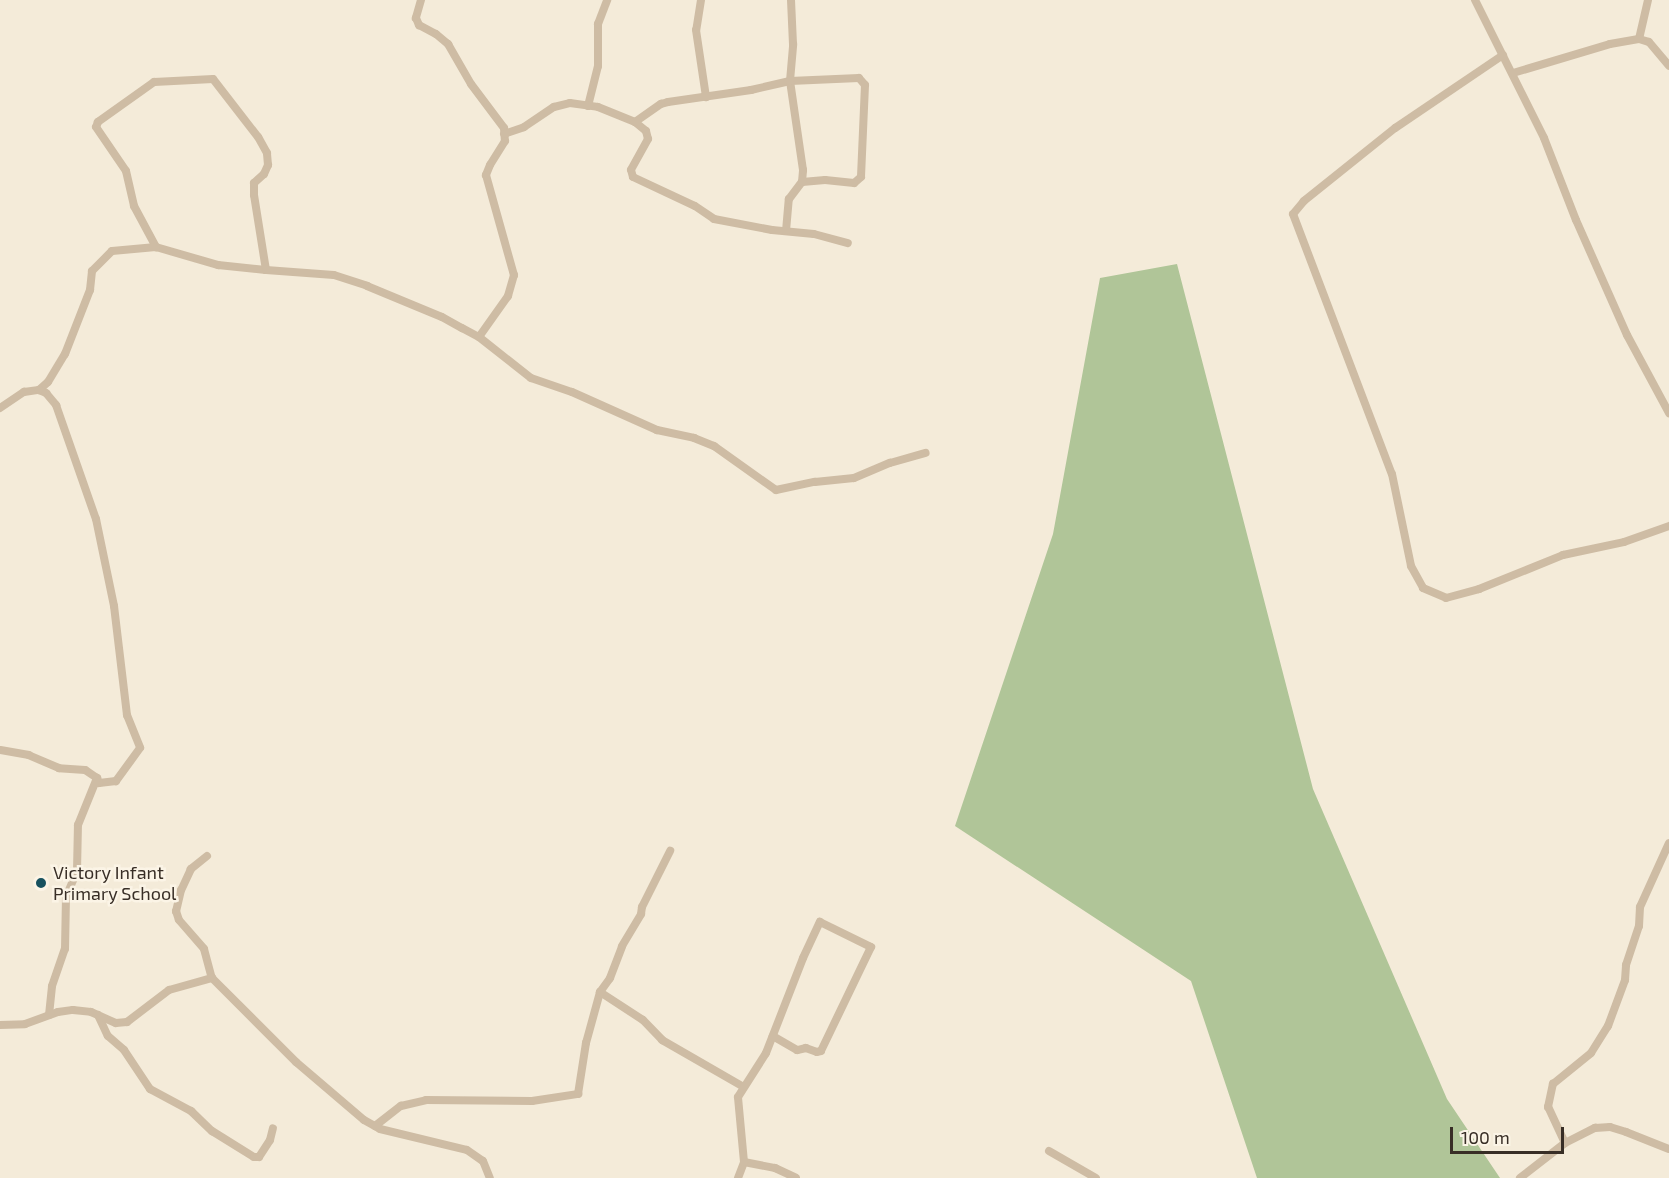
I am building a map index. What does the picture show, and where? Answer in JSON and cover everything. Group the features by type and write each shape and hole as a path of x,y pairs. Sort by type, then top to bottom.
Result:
{"street":[{"path":"421,0 416,18 419,25 448,44 471,84 504,128 505,141 489,165 486,175 514,275 508,296 479,337"},
{"path":"588,106 598,66 598,24 607,0"},
{"path":"701,0 696,30 706,97"},
{"path":"786,231 789,199 802,182 799,135 790,81 793,44 791,0"},
{"path":"1475,0 1544,138 1576,220 1627,335 1669,413"},
{"path":"1639,39 1648,0"},
{"path":"1513,73 1610,44 1639,39 1649,42 1669,66"},
{"path":"1503,55 1387,135 1304,201 1293,214 1392,474 1411,566 1423,588 1446,598 1479,589 1563,555 1624,542 1669,526"},
{"path":"156,247 134,206 126,171 96,128 98,122 154,82 208,78 220,86 267,153 268,165 264,174 254,183 266,270"},
{"path":"635,122 661,104 790,81 859,78 864,85 861,177 854,183 825,180 802,182"},
{"path":"504,134 524,127 554,107 570,103 588,106 635,122 646,131 648,139 631,170 633,177 695,206 714,219 814,234 848,243"},
{"path":"39,390 48,382 65,354 90,290 92,271 112,252 156,247 219,266 334,275 442,317 479,337 531,378 572,392 651,428 694,438 714,446 776,490 816,482 854,478 890,463 926,453"},
{"path":"0,408 24,392 39,390 46,393 56,405 96,519 114,606 127,715 140,748 116,781 99,783 97,778 86,770 59,768 29,754 0,750"},
{"path":"49,1016 52,986 65,949 66,897 77,871 78,825 97,778"},
{"path":"1565,1143 1551,1117 1549,1096 1553,1084 1591,1053 1608,1026 1625,980 1626,965 1639,926 1640,907 1669,843"},
{"path":"375,1126 401,1106 426,1100 532,1101 578,1094 586,1043 600,992 610,978 622,946 670,851"},
{"path":"207,856 191,869 181,890 176,910 179,920 204,949 212,978 296,1062 375,1126 467,1150 483,1161 490,1178"},
{"path":"738,1178 744,1162 737,1104 742,1086 765,1053 802,958 820,922 871,947 822,1051 817,1052 806,1048 797,1050 773,1036"},
{"path":"0,1025 25,1024 73,1010 98,1015 116,1023 127,1022 169,990 212,978"},
{"path":"600,992 643,1020 662,1040 742,1086"},
{"path":"98,1015 108,1036 124,1050 150,1089 191,1111 212,1131 254,1157 259,1157 270,1140 273,1128"},
{"path":"1520,1178 1565,1143 1595,1128 1610,1127 1669,1149"},
{"path":"1048,1151 1096,1178"},
{"path":"744,1162 775,1168 796,1178"}],"green space":[{"path":"1177,264 1313,789 1447,1099 1500,1178 1257,1178 1191,981 955,826 1053,534 1100,278"}],"place":[{"name":"Victory Infant Primary School","path":"41,883"}]}
